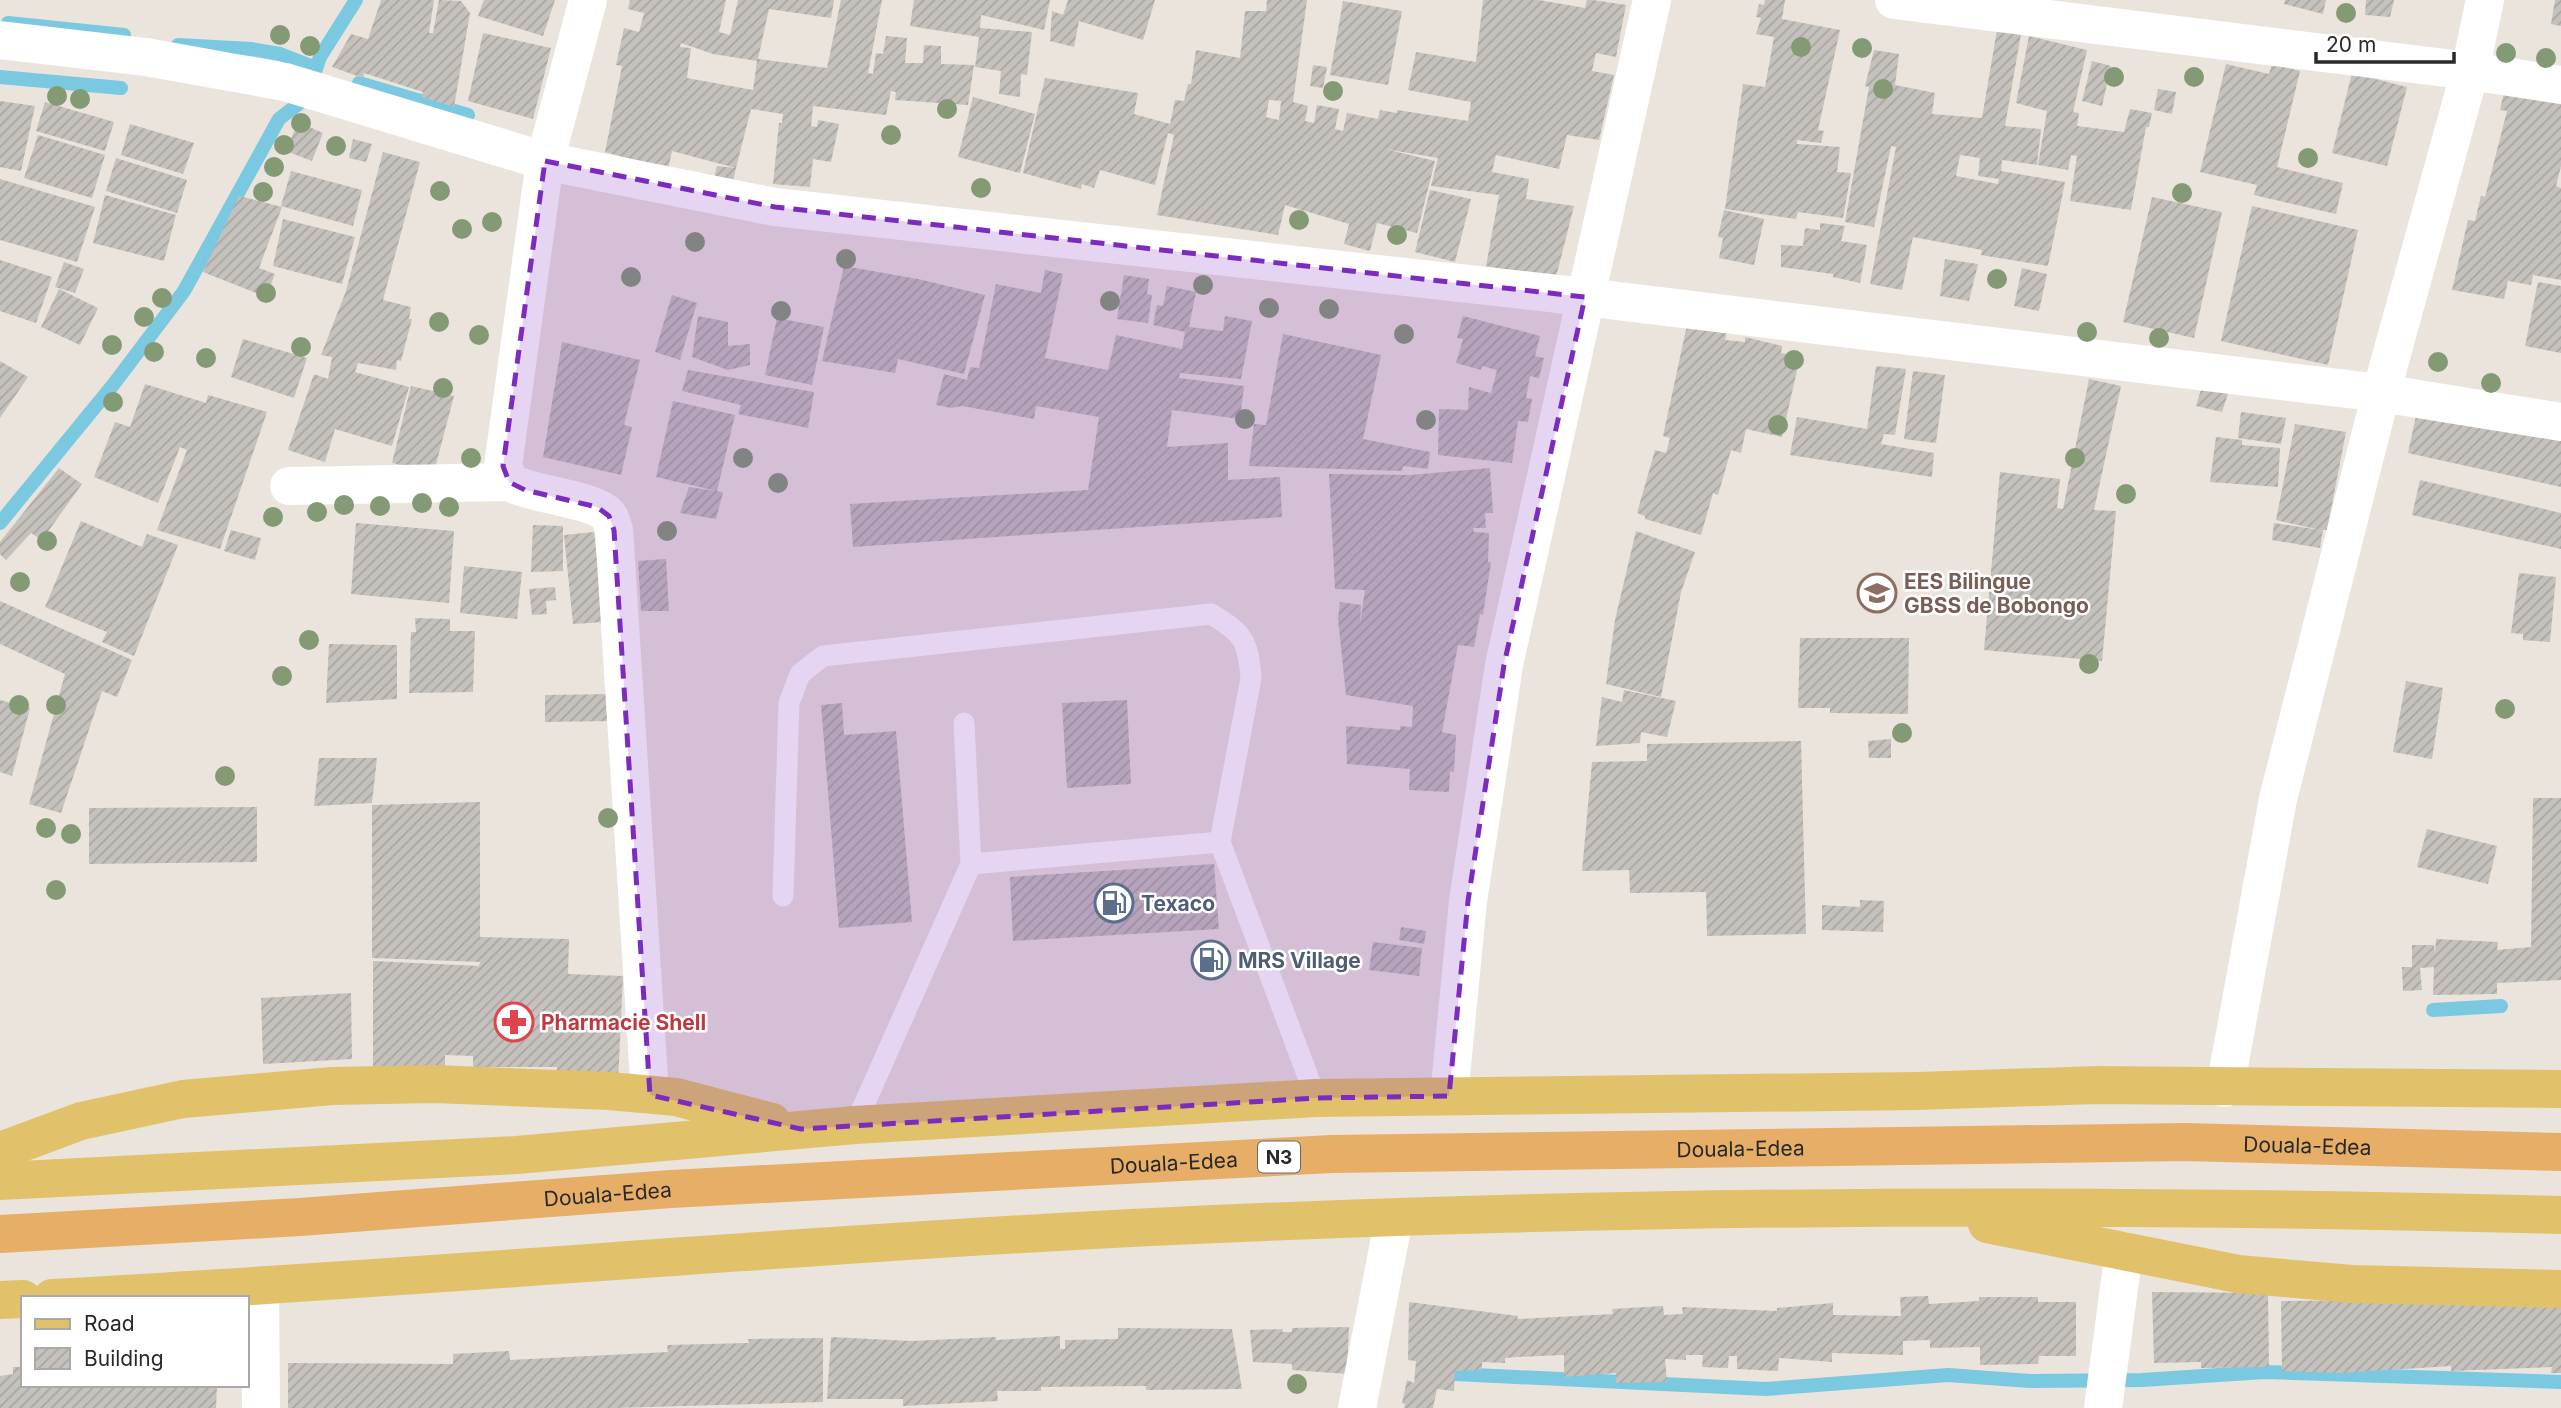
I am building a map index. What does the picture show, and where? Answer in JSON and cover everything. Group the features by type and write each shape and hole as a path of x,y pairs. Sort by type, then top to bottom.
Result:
{"highway":[{"name":"Douala-Edea","path":"0,1234 300,1217 671,1189 1332,1154 2185,1142 2561,1152"}],"main road":[{"path":"0,1151 80,1121 183,1099 332,1086 537,1086 676,1097 801,1129"},
{"path":"0,1181 517,1155 855,1125 1317,1098 1918,1091 2097,1086 2561,1089"},
{"path":"1899,1206 2238,1274 2352,1284 2561,1289"},
{"path":"90,1296 1173,1226 1394,1218 1899,1206 2319,1208 2561,1214"},
{"path":"0,1300 21,1299"}],"street":[{"path":"509,482 503,466 545,161 587,0"},
{"path":"1448,1096 1468,901 1502,678 1652,0"},
{"path":"1894,0 2470,71 2561,85"},
{"path":"2225,1088 2278,799 2381,393 2470,71 2485,0"},
{"path":"0,40 146,57 285,82 545,161 775,207 1585,297 2381,393 2561,422"},
{"path":"289,486 509,482 525,491 597,507 609,516 614,530 650,1095"},
{"path":"1357,1408 1394,1218"},
{"path":"2103,1408 2124,1251"},
{"path":"260,1287 261,1408"}],"lane":[{"path":"783,896 789,703 800,674 823,656 1211,614 1239,631 1249,654 1251,678 1220,842 1317,1098"},
{"path":"855,1125 971,864 964,723"},
{"path":"971,864 1220,842"}],"highlighted area":[{"path":"545,161 775,207 1585,297 1504,665 1468,901 1449,1096 1316,1098 801,1129 650,1095 614,530 609,516 597,507 525,490 509,482 503,466"}],"building":[{"path":"381,0 434,0 429,33 433,33 439,0 461,1 470,13 454,107 422,97 423,92 364,73 363,78 332,67 351,34 368,39"},
{"path":"484,0 555,0 543,36 478,16"},
{"path":"630,0 726,0 719,32 730,35 738,0 834,0 831,18 769,9 758,59 827,68 841,0 882,0 868,73 873,74 876,53 883,54 886,36 907,38 905,63 923,63 924,45 941,46 941,64 974,65 968,105 895,100 896,92 891,91 886,115 813,106 811,126 817,127 818,120 839,124 831,162 813,159 810,187 773,184 779,123 782,123 783,114 751,109 736,168 672,151 668,169 605,152 622,66 616,65 624,28 639,32 644,13 628,9","holes":["681,43 713,54 757,61 753,90 687,78 691,48 680,47"]},
{"path":"914,0 1050,0 1044,30 981,15 980,28 1032,32 1027,75 1021,74 1020,97 999,94 1001,71 975,67 979,37 910,26"},
{"path":"1068,0 1155,0 1143,40 1079,21 1074,47 1050,41 1052,11 1063,15"},
{"path":"1267,0 1307,0 1293,102 1308,106 1305,121 1314,123 1317,105 1339,109 1335,129 1343,131 1347,113 1378,119 1380,110 1397,113 1397,110 1468,121 1471,102 1408,90 1416,52 1476,62 1483,0 1539,0 1585,8 1587,0 1626,5 1616,57 1596,53 1592,71 1614,75 1599,140 1567,135 1559,169 1496,155 1492,172 1529,179 1526,199 1574,206 1555,281 1486,266 1499,195 1431,186 1438,158 1385,149 1435,161 1417,233 1377,223 1370,251 1344,244 1349,224 1285,205 1278,235 1157,215 1174,135 1168,133 1155,185 1100,170 1094,188 1082,184 1081,189 1023,173 1045,78 1138,93 1134,114 1170,124 1175,100 1184,101 1188,84 1191,84 1196,50 1240,58 1245,11 1266,11","holes":["1269,100 1281,101 1279,120 1266,117"]},
{"path":"1765,0 1785,0 1782,19 1840,30 1818,130 1824,131 1821,143 1797,140 1797,144 1840,147 1837,172 1851,173 1843,218 1798,212 1796,219 1725,209 1743,84 1765,87 1774,37 1756,34 1761,18 1756,17 1759,4 1764,5"},
{"path":"2285,0 2326,0 2323,14 2284,4"},
{"path":"2366,0 2394,0 2390,17 2365,15"},
{"path":"2555,0 2561,0 2561,26 2551,24"},
{"path":"1343,1 1402,11 1388,85 1330,75"},
{"path":"1997,30 2021,34 2005,126 2041,129 2037,165 2002,160 2001,171 2065,182 2048,266 1981,255 1982,250 1913,237 1902,290 1870,284 1896,147 1891,146 1874,227 1845,222 1869,87 1865,86 1874,50 1899,54 1895,85 1935,93 1932,114 1982,118","holes":["1960,155 1980,158 1978,176 1999,179 1998,184 1956,176"]},
{"path":"483,33 551,48 533,119 468,101"},
{"path":"2029,36 2087,50 2073,112 2079,113 2077,126 2124,132 2130,109 2152,113 2149,127 2146,127 2131,210 2070,201 2077,156 2071,155 2068,170 2038,165 2047,111 2016,103"},
{"path":"2092,61 2111,66 2102,106 2082,101"},
{"path":"2226,64 2269,74 2272,64 2300,71 2277,167 2343,183 2336,214 2254,195 2257,185 2200,172"},
{"path":"1313,65 1327,67 1323,88 1310,86"},
{"path":"2352,73 2407,87 2387,166 2332,153"},
{"path":"2507,79 2561,102 2561,166 2556,186 2561,188 2561,280 2533,275 2531,285 2508,281 2504,299 2452,290 2468,220 2475,221 2481,196 2485,197 2507,111 2500,110"},
{"path":"2158,89 2176,92 2172,114 2154,110"},
{"path":"973,97 1035,114 1020,173 958,157"},
{"path":"0,101 35,106 21,171 0,167"},
{"path":"45,102 114,122 105,151 36,131"},
{"path":"298,122 323,133 312,161 286,151"},
{"path":"130,124 194,143 183,174 121,155"},
{"path":"38,135 105,155 92,198 24,178"},
{"path":"353,139 372,144 366,162 349,158"},
{"path":"383,152 420,162 383,300 411,307 409,319 412,319 396,370 358,363 355,372 409,387 392,446 335,429 325,462 288,450 314,374 328,379 332,357 321,355 346,291"},
{"path":"116,158 187,180 177,213 106,191"},
{"path":"717,166 736,168 732,186 713,182"},
{"path":"291,171 362,190 353,226 281,206"},
{"path":"0,179 95,207 77,262 0,240"},
{"path":"1430,190 1471,199 1455,262 1415,252"},
{"path":"105,195 176,215 164,261 93,243"},
{"path":"239,196 282,207 259,268 275,274 266,297 203,272"},
{"path":"2152,197 2222,212 2194,338 2123,322"},
{"path":"2252,206 2358,230 2328,365 2221,341"},
{"path":"1724,210 1764,219 1754,265 1719,258 1723,238 1718,237"},
{"path":"283,219 355,237 342,284 273,266"},
{"path":"1820,223 1845,226 1841,241 1867,245 1860,283 1833,277 1833,274 1781,267 1781,245 1803,246 1805,228 1820,230"},
{"path":"1945,259 1978,264 1969,301 1940,296"},
{"path":"0,260 52,277 36,323 0,311"},
{"path":"64,262 84,269 75,293 55,287"},
{"path":"844,266 918,279 985,295 964,374 898,359 895,373 822,361"},
{"path":"2022,268 2047,274 2039,311 2014,306"},
{"path":"1045,270 1063,274 1045,358 1108,370 1116,335 1182,349 1185,332 1153,325 1157,305 1163,306 1167,286 1196,292 1189,327 1223,331 1225,316 1252,321 1241,379 1180,373 1179,378 1244,386 1240,419 1172,410 1167,447 1228,443 1228,480 1280,477 1282,517 853,547 850,504 1088,490 1099,417 1036,406 1034,419 962,406 951,408 936,405 944,374 967,380 970,367 979,368 996,284 1041,293"},
{"path":"1124,275 1149,279 1147,294 1152,295 1148,323 1117,319"},
{"path":"2538,282 2561,286 2561,353 2525,346"},
{"path":"59,289 98,308 80,345 41,327"},
{"path":"672,295 697,303 680,360 655,352"},
{"path":"1690,311 1729,320 1725,340 1745,342 1745,337 1782,346 1781,353 1800,357 1782,437 1746,429 1741,453 1731,450 1718,495 1713,493 1701,535 1645,519 1645,516 1637,513 1655,450 1666,453 1670,438 1663,436"},
{"path":"698,316 728,322 728,346 750,344 750,365 728,370 692,357"},
{"path":"1463,316 1540,336 1535,356 1544,358 1539,378 1530,376 1526,398 1532,399 1528,422 1518,421 1512,463 1438,455 1439,409 1468,410 1469,387 1491,393 1497,370 1482,366 1481,370 1456,363 1463,339 1457,338"},
{"path":"777,318 824,327 812,385 765,375"},
{"path":"1283,334 1381,355 1363,439 1430,452 1428,469 1403,466 1402,471 1249,466 1254,424 1266,425"},
{"path":"243,339 307,358 294,398 231,377"},
{"path":"562,342 640,360 624,425 632,427 621,475 543,457"},
{"path":"0,361 28,377 0,418"},
{"path":"1876,366 1906,369 1895,435 1884,434 1881,444 1934,453 1932,477 1790,455 1797,417 1867,429"},
{"path":"688,370 814,392 808,428 738,414 741,405 682,391"},
{"path":"1913,371 1945,375 1936,443 1904,439"},
{"path":"2089,379 2121,386 2094,510 2116,511 2102,661 1984,650 2000,472 2060,479 2057,508 2063,509"},
{"path":"2204,379 2230,387 2222,412 2196,406"},
{"path":"145,384 206,403 208,395 267,412 220,549 157,530 187,450 180,447 158,503 94,477 115,422 130,427"},
{"path":"411,386 454,396 434,472 392,463"},
{"path":"673,401 735,415 717,491 656,477"},
{"path":"2417,411 2561,441 2561,487 2408,453"},
{"path":"2241,412 2286,418 2281,444 2238,438"},
{"path":"2295,424 2346,432 2327,530 2323,530 2320,548 2272,540 2274,523 2320,530 2276,520"},
{"path":"2216,437 2242,440 2242,445 2280,448 2278,487 2210,482"},
{"path":"59,468 82,484 42,540 31,533 6,560 0,554 0,542"},
{"path":"1490,468 1493,513 1485,513 1486,528 1473,528 1474,532 1489,533 1488,562 1491,562 1483,615 1480,614 1474,647 1458,645 1442,732 1456,735 1454,772 1450,771 1449,792 1409,790 1410,769 1347,764 1346,726 1400,730 1400,726 1412,727 1413,706 1346,695 1338,619 1340,602 1361,605 1360,624 1365,590 1335,589 1329,474 1410,475"},
{"path":"2420,480 2561,513 2561,549 2412,515"},
{"path":"689,487 723,492 716,519 680,513"},
{"path":"81,521 142,547 147,534 178,545 134,656 102,642 107,632 45,607"},
{"path":"356,523 454,531 449,603 351,594"},
{"path":"533,525 563,526 563,571 531,572"},
{"path":"231,530 261,538 255,560 224,551"},
{"path":"1636,531 1695,552 1681,592 1661,697 1606,684 1615,620"},
{"path":"594,532 604,622 573,624 564,535"},
{"path":"666,559 669,611 641,611 638,561"},
{"path":"464,566 522,572 517,619 460,613"},
{"path":"2519,573 2556,577 2550,642 2523,640 2523,634 2511,633"},
{"path":"555,587 556,600 546,601 547,614 532,615 529,589"},
{"path":"0,601 132,660 117,697 102,691 61,813 29,804 65,674 0,644"},
{"path":"415,618 450,619 450,631 475,631 473,692 409,693 411,632 416,632"},
{"path":"1800,638 1909,638 1908,714 1830,713 1830,708 1798,708"},
{"path":"329,644 397,645 397,699 326,703"},
{"path":"2406,681 2443,688 2432,759 2393,752"},
{"path":"1624,690 1676,701 1667,737 1641,732 1640,743 1596,746 1602,697 1622,702"},
{"path":"613,694 615,721 545,722 545,695"},
{"path":"0,700 30,708 12,776 0,772"},
{"path":"1127,700 1131,784 1067,788 1062,703"},
{"path":"842,703 844,735 896,731 912,922 839,928 821,705"},
{"path":"1891,739 1891,758 1869,758 1868,741"},
{"path":"1801,741 1806,934 1707,936 1706,892 1630,893 1629,870 1582,871 1592,762 1647,761 1647,744"},
{"path":"319,758 377,758 372,803 314,806"},
{"path":"2533,798 2561,798 2561,980 2497,983 2497,994 2433,995 2434,967 2420,968 2422,990 2403,991 2402,967 2412,967 2412,945 2434,945 2435,954 2436,939 2498,942 2497,950 2531,947"},
{"path":"480,802 480,937 569,939 568,974 623,976 618,1084 556,1082 557,1067 473,1067 473,1056 445,1055 445,1072 373,1073 373,961 479,966 480,962 372,958 372,805"},
{"path":"257,807 257,862 89,864 89,808"},
{"path":"2427,829 2497,846 2488,884 2417,867"},
{"name":"Texaco","path":"1214,864 1219,929 1013,941 1010,877"},
{"path":"1860,900 1884,901 1883,932 1822,930 1822,905 1860,907"},
{"path":"1401,927 1426,931 1424,944 1399,940"},
{"path":"1373,942 1422,948 1419,976 1369,970"},
{"path":"351,993 352,1059 263,1064 261,998"},
{"path":"2152,1292 2268,1293 2269,1367 2201,1368 2201,1362 2154,1363"},
{"path":"1928,1296 1929,1304 1979,1301 1979,1297 2038,1297 2038,1302 2076,1302 2076,1356 2039,1356 2038,1364 1980,1365 1980,1347 1930,1348 1930,1340 1903,1341 1903,1355 1832,1353 1832,1362 1779,1358 1778,1371 1737,1369 1737,1356 1729,1356 1728,1368 1702,1367 1703,1355 1686,1355 1686,1360 1665,1359 1667,1382 1616,1383 1616,1373 1564,1377 1564,1355 1517,1357 1505,1358 1505,1363 1482,1362 1482,1370 1455,1371 1454,1391 1437,1389 1433,1408 1404,1408 1405,1404 1402,1403 1407,1380 1414,1383 1416,1361 1408,1360 1409,1302 1518,1316 1517,1319 1613,1314 1612,1309 1663,1306 1664,1315 1683,1314 1682,1307 1777,1311 1777,1308 1833,1303 1833,1315 1901,1316 1900,1297"},
{"path":"2561,1298 2561,1373 2551,1373 2552,1367 2451,1371 2451,1366 2340,1373 2282,1371 2281,1301"},
{"path":"1349,1327 1347,1374 1292,1370 1292,1364 1253,1362 1250,1330 1283,1329 1282,1332 1292,1332 1292,1328"},
{"path":"1118,1328 1232,1329 1242,1389 1041,1387 1041,1391 997,1391 998,1401 903,1406 903,1399 827,1399 831,1337 911,1341 1060,1336 1060,1349 1065,1349 1065,1340 1118,1339"},
{"path":"823,1338 823,1402 615,1408 288,1408 288,1363 453,1364 453,1354 509,1351 510,1360 668,1352 667,1345 749,1343 748,1339"},
{"path":"13,1367 21,1367 21,1387 217,1387 216,1408 0,1408 0,1376 13,1374"}],"waterway":[{"path":"0,523 113,385 184,291 279,119 306,98 320,57 356,0"},
{"path":"8,23 124,35"},
{"path":"178,45 251,49 280,54 316,68"},
{"path":"0,77 121,88"},
{"path":"359,83 468,115"},
{"path":"2433,1010 2501,1006"},
{"path":"1455,1374 1766,1389 1948,1375 2030,1381 2142,1380 2265,1372 2561,1382"}],"place":[{"name":"EES Bilingue GBSS de Bobongo","path":"1877,593"},
{"name":"Texaco","path":"1114,903"},
{"name":"MRS Village","path":"1211,960"},
{"name":"Pharmacie Shell","path":"514,1022"}]}
